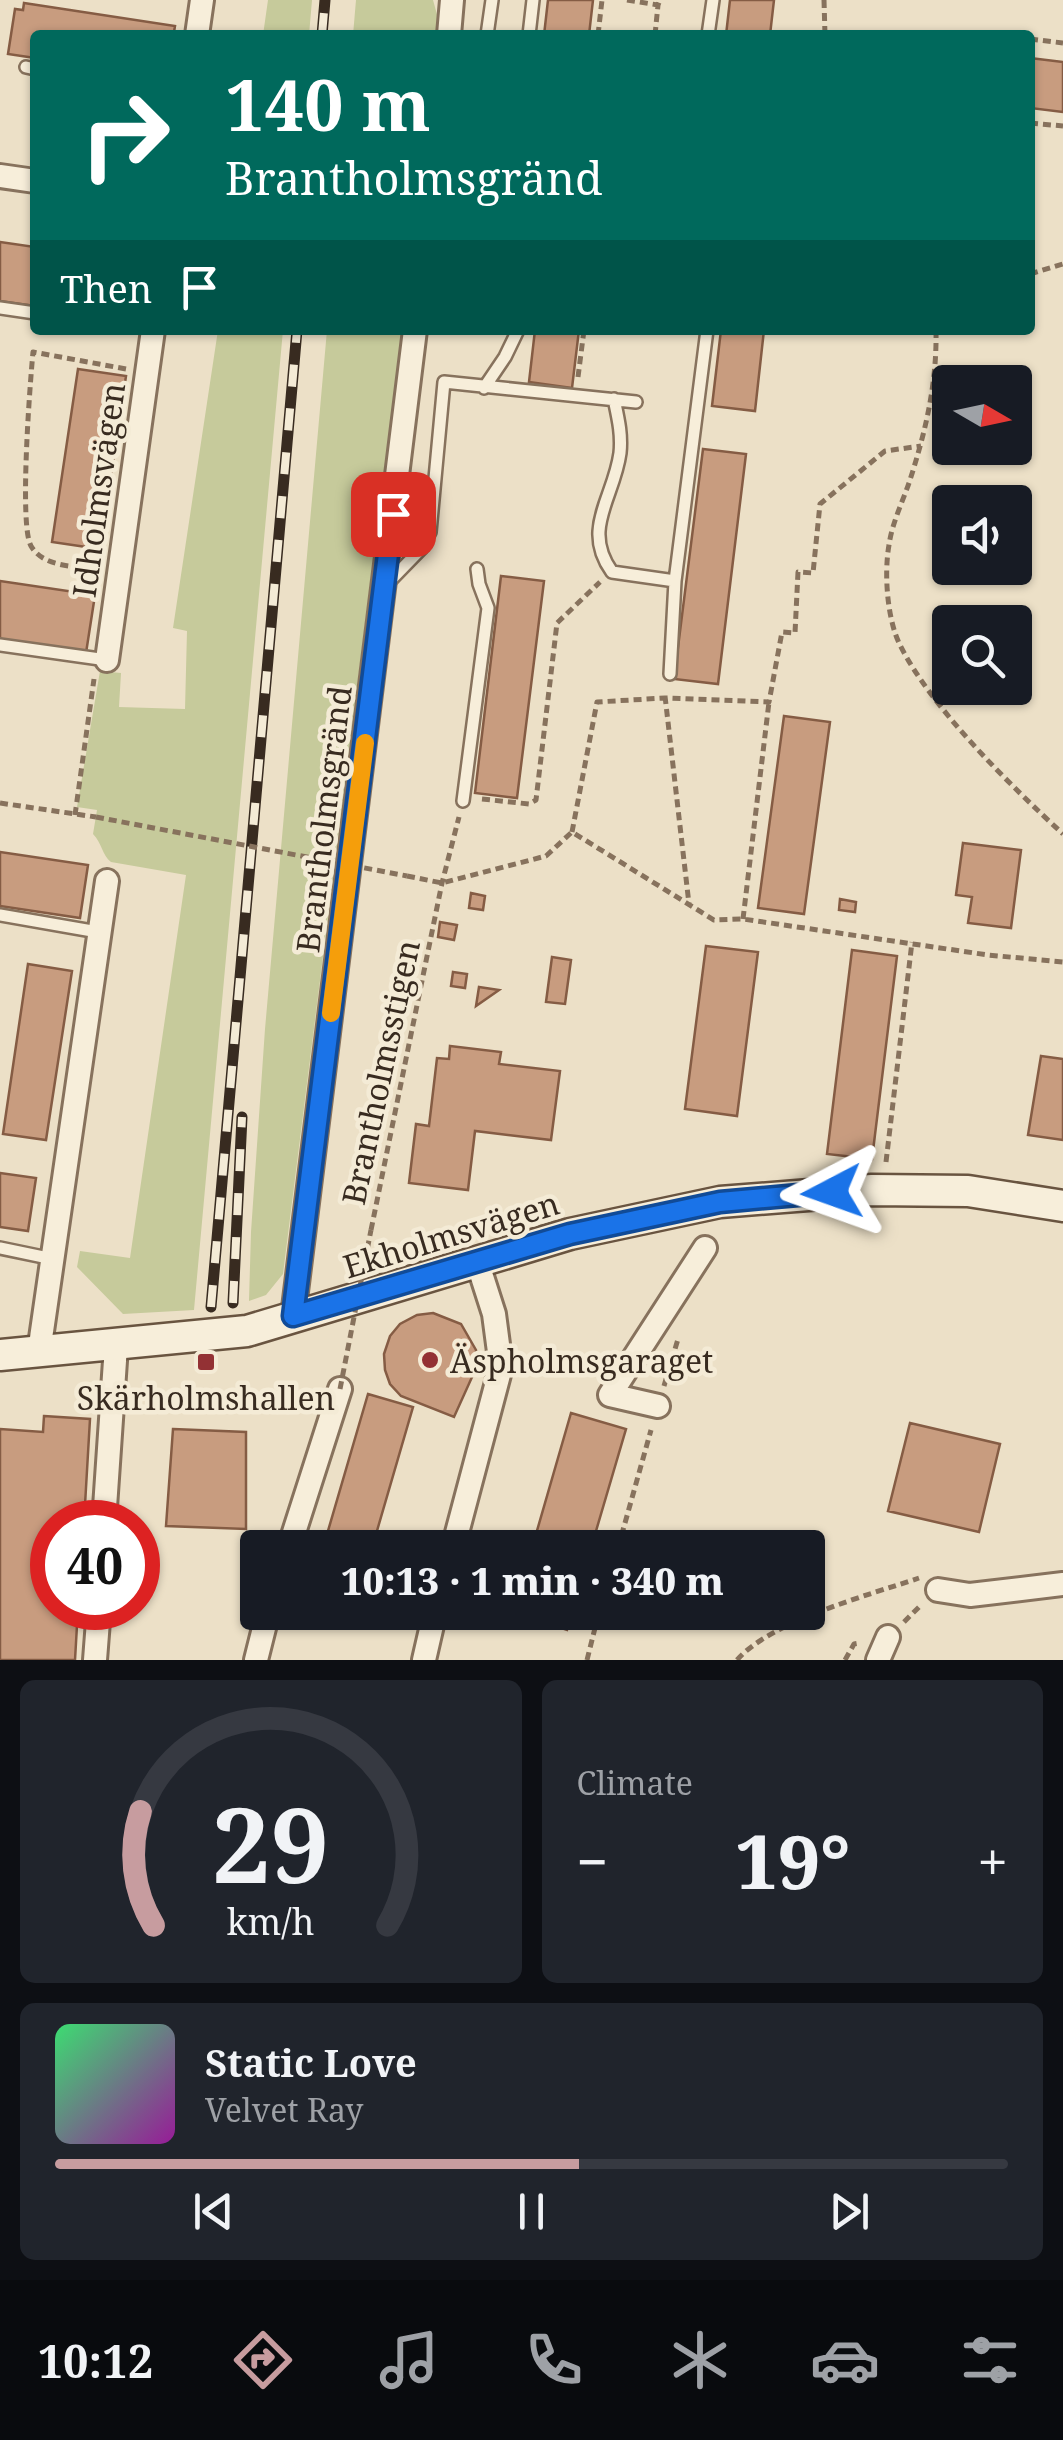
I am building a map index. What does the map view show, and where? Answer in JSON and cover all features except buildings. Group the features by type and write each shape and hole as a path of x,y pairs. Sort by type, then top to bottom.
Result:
{"street":[{"path":"197,30 202,0"},
{"path":"449,30 452,0"},
{"path":"0,176 30,180"},
{"name":"Idholmsvägen","path":"102,659 146,335"},
{"name":"Brantholmsgränd","path":"293,1316 415,335"},
{"path":"39,1352 108,881"},
{"name":"Ekholmsvägen","path":"0,1355 247,1331 570,1234 720,1202 872,1190 968,1191 1063,1206"},
{"path":"658,1406 610,1394 704,1248"},
{"path":"458,1530 501,1367 494,1314 476,1261"},
{"path":"106,1500 116,1346"},
{"path":"295,1530 340,1389"},
{"path":"938,1590 970,1594 1063,1584"},
{"path":"95,1660 97,1630"},
{"path":"256,1660 264,1630"},
{"path":"424,1660 431,1630"},
{"path":"878,1660 888,1637"}],"lane":[{"path":"487,30 492,0"},
{"path":"530,30 533,0"},
{"path":"709,30 712,0"},
{"path":"0,308 30,312"},
{"path":"484,388 516,335"},
{"path":"670,674 675,580 706,335"},
{"path":"384,587 422,548 430,532 444,382 636,402"},
{"path":"614,399 621,431 619,458 596,538 602,558 612,572 675,580"},
{"path":"463,802 488,608 478,584 477,569"},
{"path":"0,645 102,659"},
{"path":"0,915 98,932"},
{"path":"0,1248 53,1259"}],"path":[{"path":"599,30 602,0"},
{"path":"627,0 659,3 656,30"},
{"path":"824,0 824,30"},
{"path":"1035,40 1063,43"},
{"path":"1035,124 1063,126"},
{"path":"1035,272 1063,264"},
{"path":"578,380 583,335"},
{"path":"937,335 935,384 888,545 888,591 897,640 922,682 1014,789 1063,834"},
{"path":"106,570 46,561 30,545 28,410 33,352 135,370"},
{"path":"744,919 769,702 782,632 795,633 798,572 813,573 820,504 885,451 920,446"},
{"path":"463,802 472,798 529,804 536,800 557,623 612,572"},
{"path":"75,815 102,659"},
{"path":"670,674 665,698 690,904"},
{"path":"0,803 96,817 442,883 546,856 572,832 597,702 665,698 769,702"},
{"name":"Brantholmsstigen","path":"340,1389 442,883 463,802"},
{"path":"572,832 714,920 744,919 988,955 1063,962"},
{"path":"886,1166 912,942"},
{"path":"623,1530 678,1336"},
{"path":"737,1660 751,1644 836,1606 930,1574 938,1590"},
{"path":"587,1660 594,1630"}],"green space":[{"path":"268,0 312,0 309,30 264,30"},
{"path":"356,0 433,0 438,18 437,30 353,30"},
{"path":"217,335 283,335 194,1310 123,1314 77,1267 80,1251 130,1258 186,875 111,862 93,834 97,810 77,807 100,671 121,673 119,707 185,709 187,631 173,628"},
{"path":"327,335 401,335 283,1274 266,1295 249,1301 265,1029"}],"railway":[{"path":"322,30 325,0"},
{"path":"211,1307 297,335"},
{"path":"233,1303 242,1117"}],"slow traffic":[{"path":"331,1013 365,743"}],"place":[{"name":"Äspholmsgaraget","path":"430,1360"},
{"name":"Skärholmshallen","path":"206,1362"}],"route":[{"path":"393,514 293,1316 570,1234 720,1202 832,1192"}]}
